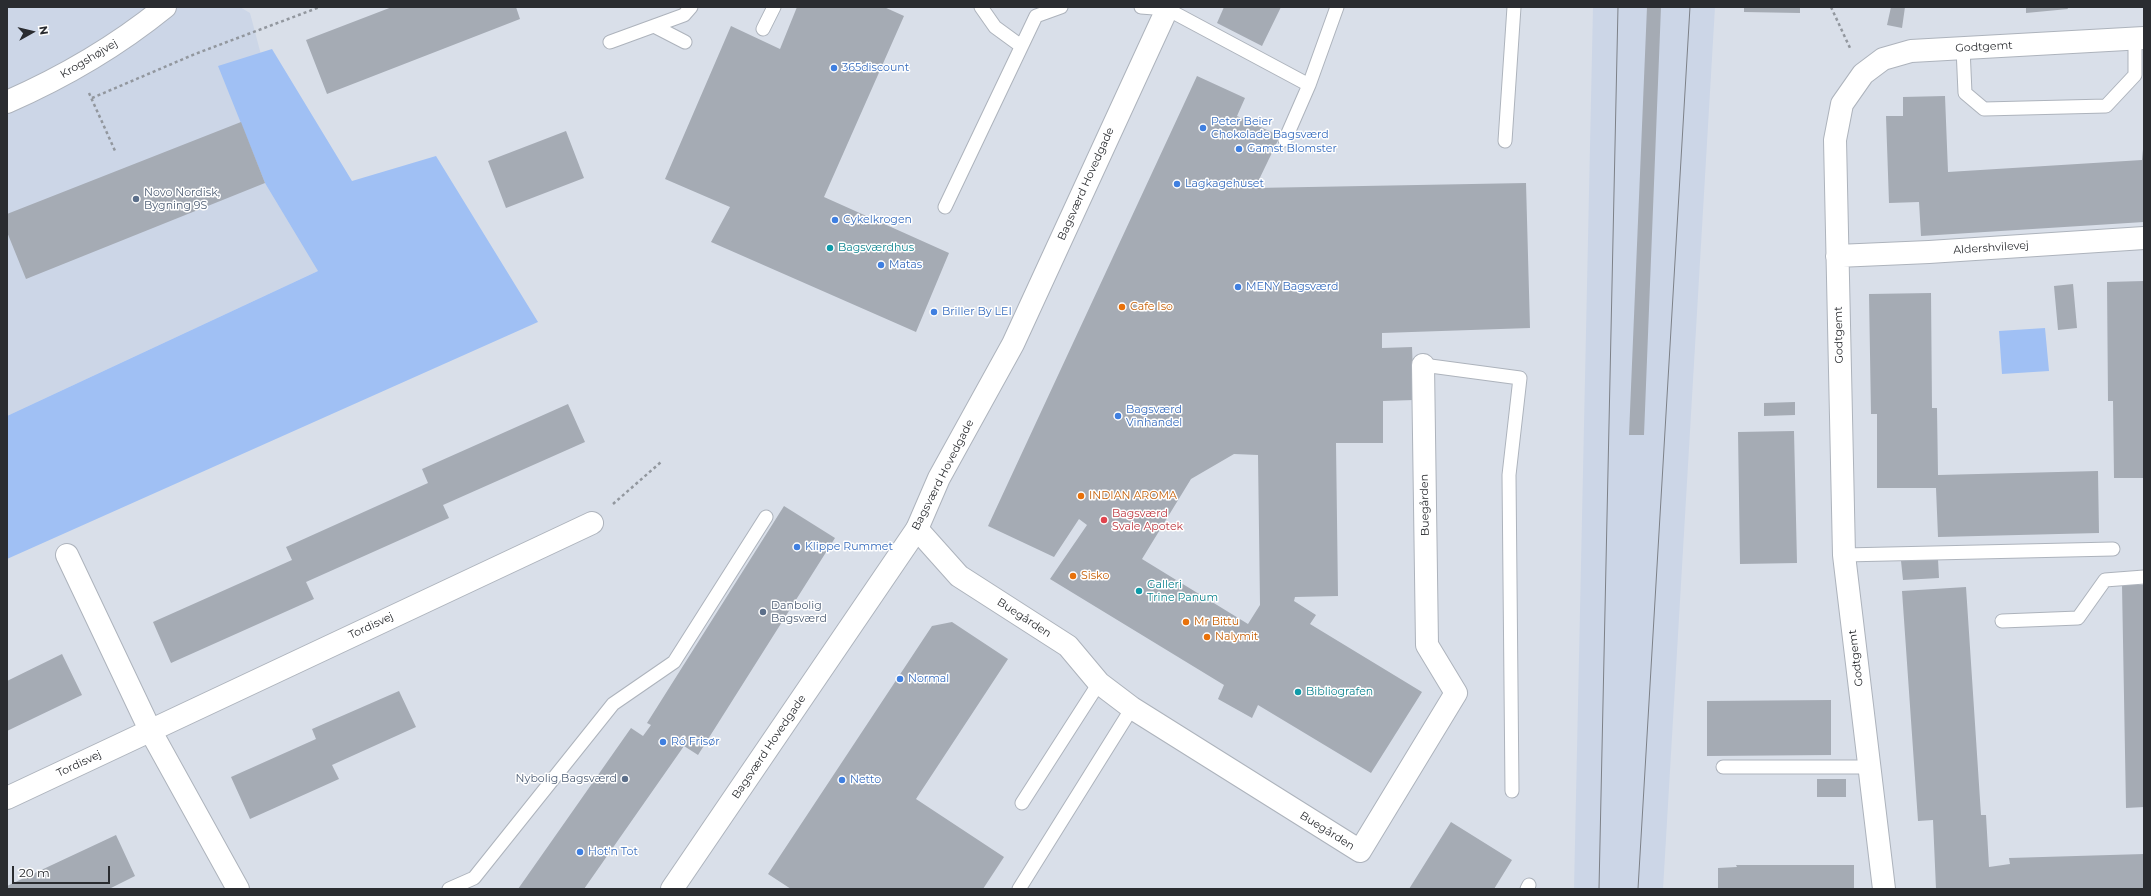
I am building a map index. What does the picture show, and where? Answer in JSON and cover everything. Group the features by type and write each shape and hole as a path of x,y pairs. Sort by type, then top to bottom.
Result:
{"street":[{"name":"Krogshøjvej","path":"7,102 78,68 143,25 165,7"},
{"name":"Bagsværd Hovedgade","path":"672,889 917,529 940,478 1013,344 1167,8"},
{"name":"Godtgemt","path":"1884,889 1844,555 1835,140 1842,104 1863,74 1883,59 1911,51 2139,38"},
{"name":"Aldershvilevej","path":"1837,256 1929,252 2144,238"},
{"name":"Buegården","path":"917,529 959,576 1068,646 1099,683 1132,708 1360,851 1456,693 1427,645 1423,365"},
{"name":"Tordisvej","path":"7,798 592,523"},
{"path":"67,555 150,730 238,889"}],"lane":[{"path":"610,42 684,15 691,7"},
{"path":"763,30 774,7"},
{"path":"981,7 994,26 1021,46"},
{"path":"945,207 1036,16 1061,7"},
{"path":"1141,7 1167,8 1310,85"},
{"path":"1285,140 1310,85 1337,7"},
{"path":"1505,141 1514,7"},
{"path":"654,26 685,42"},
{"path":"1963,48 1965,94 1984,109 2106,106 2135,75 2139,38"},
{"name":"Buegården","path":"1423,365 1520,378 1509,475 1512,791"},
{"path":"449,889 474,878 613,704 674,662 766,517"},
{"path":"1844,555 2113,549"},
{"path":"2002,621 2078,618 2105,580 2144,577"},
{"path":"1022,803 1099,683"},
{"path":"1019,889 1132,708"},
{"path":"1724,767 1869,767"}],"path":[{"path":"92,98 195,54 320,7"},
{"path":"1830,7 1863,74"},
{"path":"96,108 116,153"},
{"path":"592,523 661,462"}],"shaded area":[{"path":"7,7 240,7 250,13 318,271 7,416"},
{"path":"1593,7 1715,7 1663,889 1574,889"},
{"path":"272,49 352,181 436,156 538,322 7,559 7,416 318,271 265,183 218,66"},
{"path":"2045,328 2049,371 2002,374 1999,331"}],"building":[{"path":"392,7 516,7 520,19 327,94 306,40"},
{"path":"797,7 884,7 904,16 824,197 949,253 916,332 711,242 730,207 665,179 731,26 780,49"},
{"path":"1224,7 1281,7 1262,46 1217,23"},
{"path":"1647,7 1661,7 1644,435 1629,435"},
{"path":"1744,7 1800,7 1800,13 1744,12"},
{"path":"1891,7 1905,7 1902,28 1887,25"},
{"path":"2026,7 2067,7 2068,9 2026,13"},
{"path":"1197,76 1245,98 1237,116 1280,136 1255,188 1526,183 1530,328 1382,333 1382,348 1412,347 1414,400 1383,401 1383,443 1336,443 1338,596 1295,597 1294,601 1316,615 1310,624 1422,692 1371,773 1258,705 1252,718 1218,699 1224,685 1050,579 1087,525 1079,519 1054,557 988,526","holes":["1234,454 1258,455 1260,605 1248,624 1142,559 1191,479"]},
{"path":"1945,96 1948,172 2142,160 2144,138 2144,222 1921,236 1919,202 1889,203 1886,116 1903,116 1903,97"},
{"name":"Novo Nordisk, Bygning 9S","path":"241,122 265,183 26,279 7,232 7,214"},
{"path":"566,131 584,178 506,208 488,161"},
{"path":"2144,281 2144,478 2114,478 2113,401 2108,401 2107,282"},
{"path":"2073,284 2077,328 2058,330 2054,286"},
{"path":"1931,293 1932,408 1937,408 1938,475 2098,471 2099,533 1938,537 1936,488 1877,488 1877,414 1871,414 1869,294"},
{"path":"1795,402 1795,415 1764,416 1764,403"},
{"path":"568,404 585,442 443,505 449,518 306,582 314,599 171,663 153,622 292,560 286,547 428,483 422,469"},
{"path":"1794,431 1797,563 1740,564 1738,432"},
{"path":"784,506 835,538 698,755 684,746 584,889 518,889 631,728 643,736 651,725 647,723"},
{"path":"1938,559 1939,578 1903,580 1901,561"},
{"path":"2122,585 2144,585 2144,807 2126,808"},
{"path":"1966,587 1981,815 1986,815 1989,867 2010,864 2009,858 2144,854 2144,889 1936,889 1933,820 1918,821 1902,591"},
{"path":"952,622 1008,659 916,799 1004,857 983,889 791,889 768,874 932,626"},
{"path":"62,654 82,695 7,731 7,681"},
{"path":"399,691 416,727 332,765 339,779 250,819 231,777 316,739 312,729"},
{"path":"1831,700 1831,755 1707,756 1707,701"},
{"path":"1817,779 1846,779 1846,797 1817,797"},
{"path":"1451,822 1512,860 1494,889 1409,889"},
{"path":"116,835 135,876 109,889 7,889 7,886"},
{"path":"1736,865 1854,865 1854,889 1718,889 1718,868 1737,867"}],"tram line":[{"path":"1599,889 1618,7"},
{"path":"1638,889 1690,7"}],"place":[{"name":"365discount","path":"834,68"},
{"name":"Peter Beier Chokolade Bagsværd","path":"1203,128"},
{"name":"Gamst Blomster","path":"1239,149"},
{"name":"Lagkagehuset","path":"1177,184"},
{"name":"Novo Nordisk, Bygning 9S","path":"136,199"},
{"name":"Cykelkrogen","path":"835,220"},
{"name":"Bagsværdhus","path":"830,248"},
{"name":"Matas","path":"881,265"},
{"name":"MENY Bagsværd","path":"1238,287"},
{"name":"Cafe Iso","path":"1122,307"},
{"name":"Briller By LEI","path":"934,312"},
{"name":"Bagsværd Vinhandel","path":"1118,416"},
{"name":"INDIAN AROMA","path":"1081,496"},
{"name":"Bagsværd Svale Apotek","path":"1104,520"},
{"name":"Klippe Rummet","path":"797,547"},
{"name":"Sisko","path":"1073,576"},
{"name":"Galleri Trine Panum","path":"1139,591"},
{"name":"Danbolig Bagsværd","path":"763,612"},
{"name":"Mr Bittu","path":"1186,622"},
{"name":"Nalymit","path":"1207,637"},
{"name":"Normal","path":"900,679"},
{"name":"Bibliografen","path":"1298,692"},
{"name":"Ró Frisør","path":"663,742"},
{"name":"Nybolig Bagsværd","path":"625,779"},
{"name":"Netto","path":"842,780"},
{"name":"Hot'n Tot","path":"580,852"}]}
